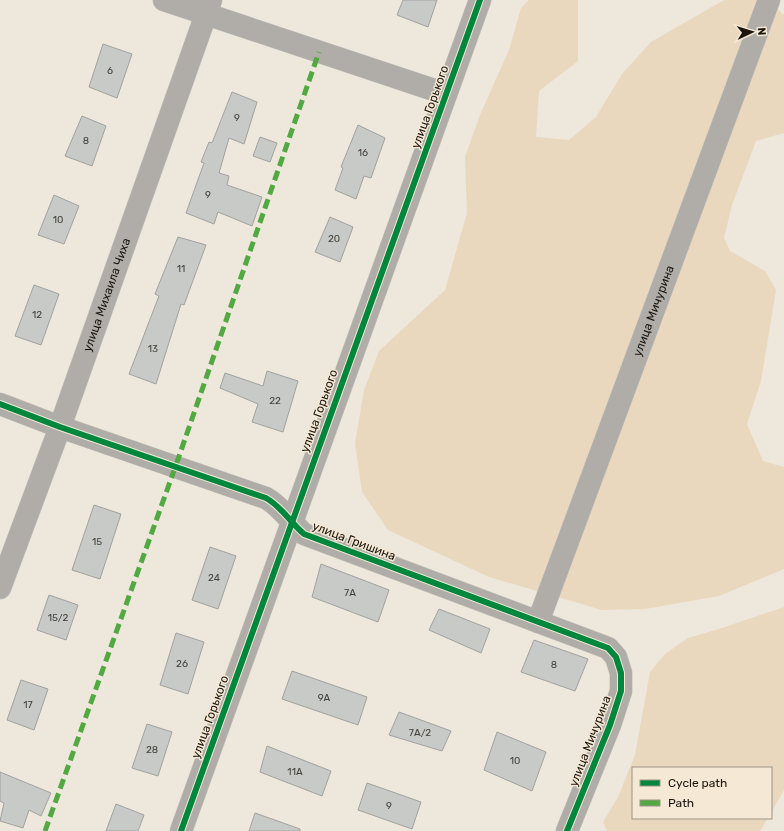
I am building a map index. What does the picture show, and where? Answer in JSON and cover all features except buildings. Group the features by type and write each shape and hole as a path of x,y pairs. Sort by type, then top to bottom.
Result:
{"street":[{"path":"164,0 208,7 446,94"},
{"name":"улица Горького","path":"181,831 480,0"},
{"name":"улица Мичурина","path":"538,622 769,0"},
{"name":"улица Михаила Чиха","path":"0,588 60,427 208,7"},
{"name":"улица Гришина","path":"0,404 60,427 266,498 278,505 291,522 304,534 538,622 597,642 608,648 616,657"},
{"name":"улица Мичурина","path":"567,831 610,725 621,691 621,673 616,657"}],"shaded area":[{"path":"529,0 578,0 578,61 539,91 536,137 569,140 596,117 622,74 651,42 724,0 768,0 784,15 784,133 756,141 732,205 724,238 730,251 765,271 776,290 761,381 747,424 763,461 784,467 784,569 719,596 645,609 602,610 489,577 388,530 362,492 355,443 364,390 379,351 445,290 467,213 465,157 480,115 509,50 521,8"},
{"path":"784,607 784,790 772,811 772,767 632,767 632,819 767,819 760,831 607,831 603,822 618,797 635,755 650,672 665,654 688,638"}],"marked path":[{"path":"45,831 176,465 319,52"}],"cycle path":[{"path":"181,831 480,0"},
{"path":"0,404 60,427 266,498 277,506 304,534 608,648 616,657 621,673 621,691 610,725 567,831"}]}
